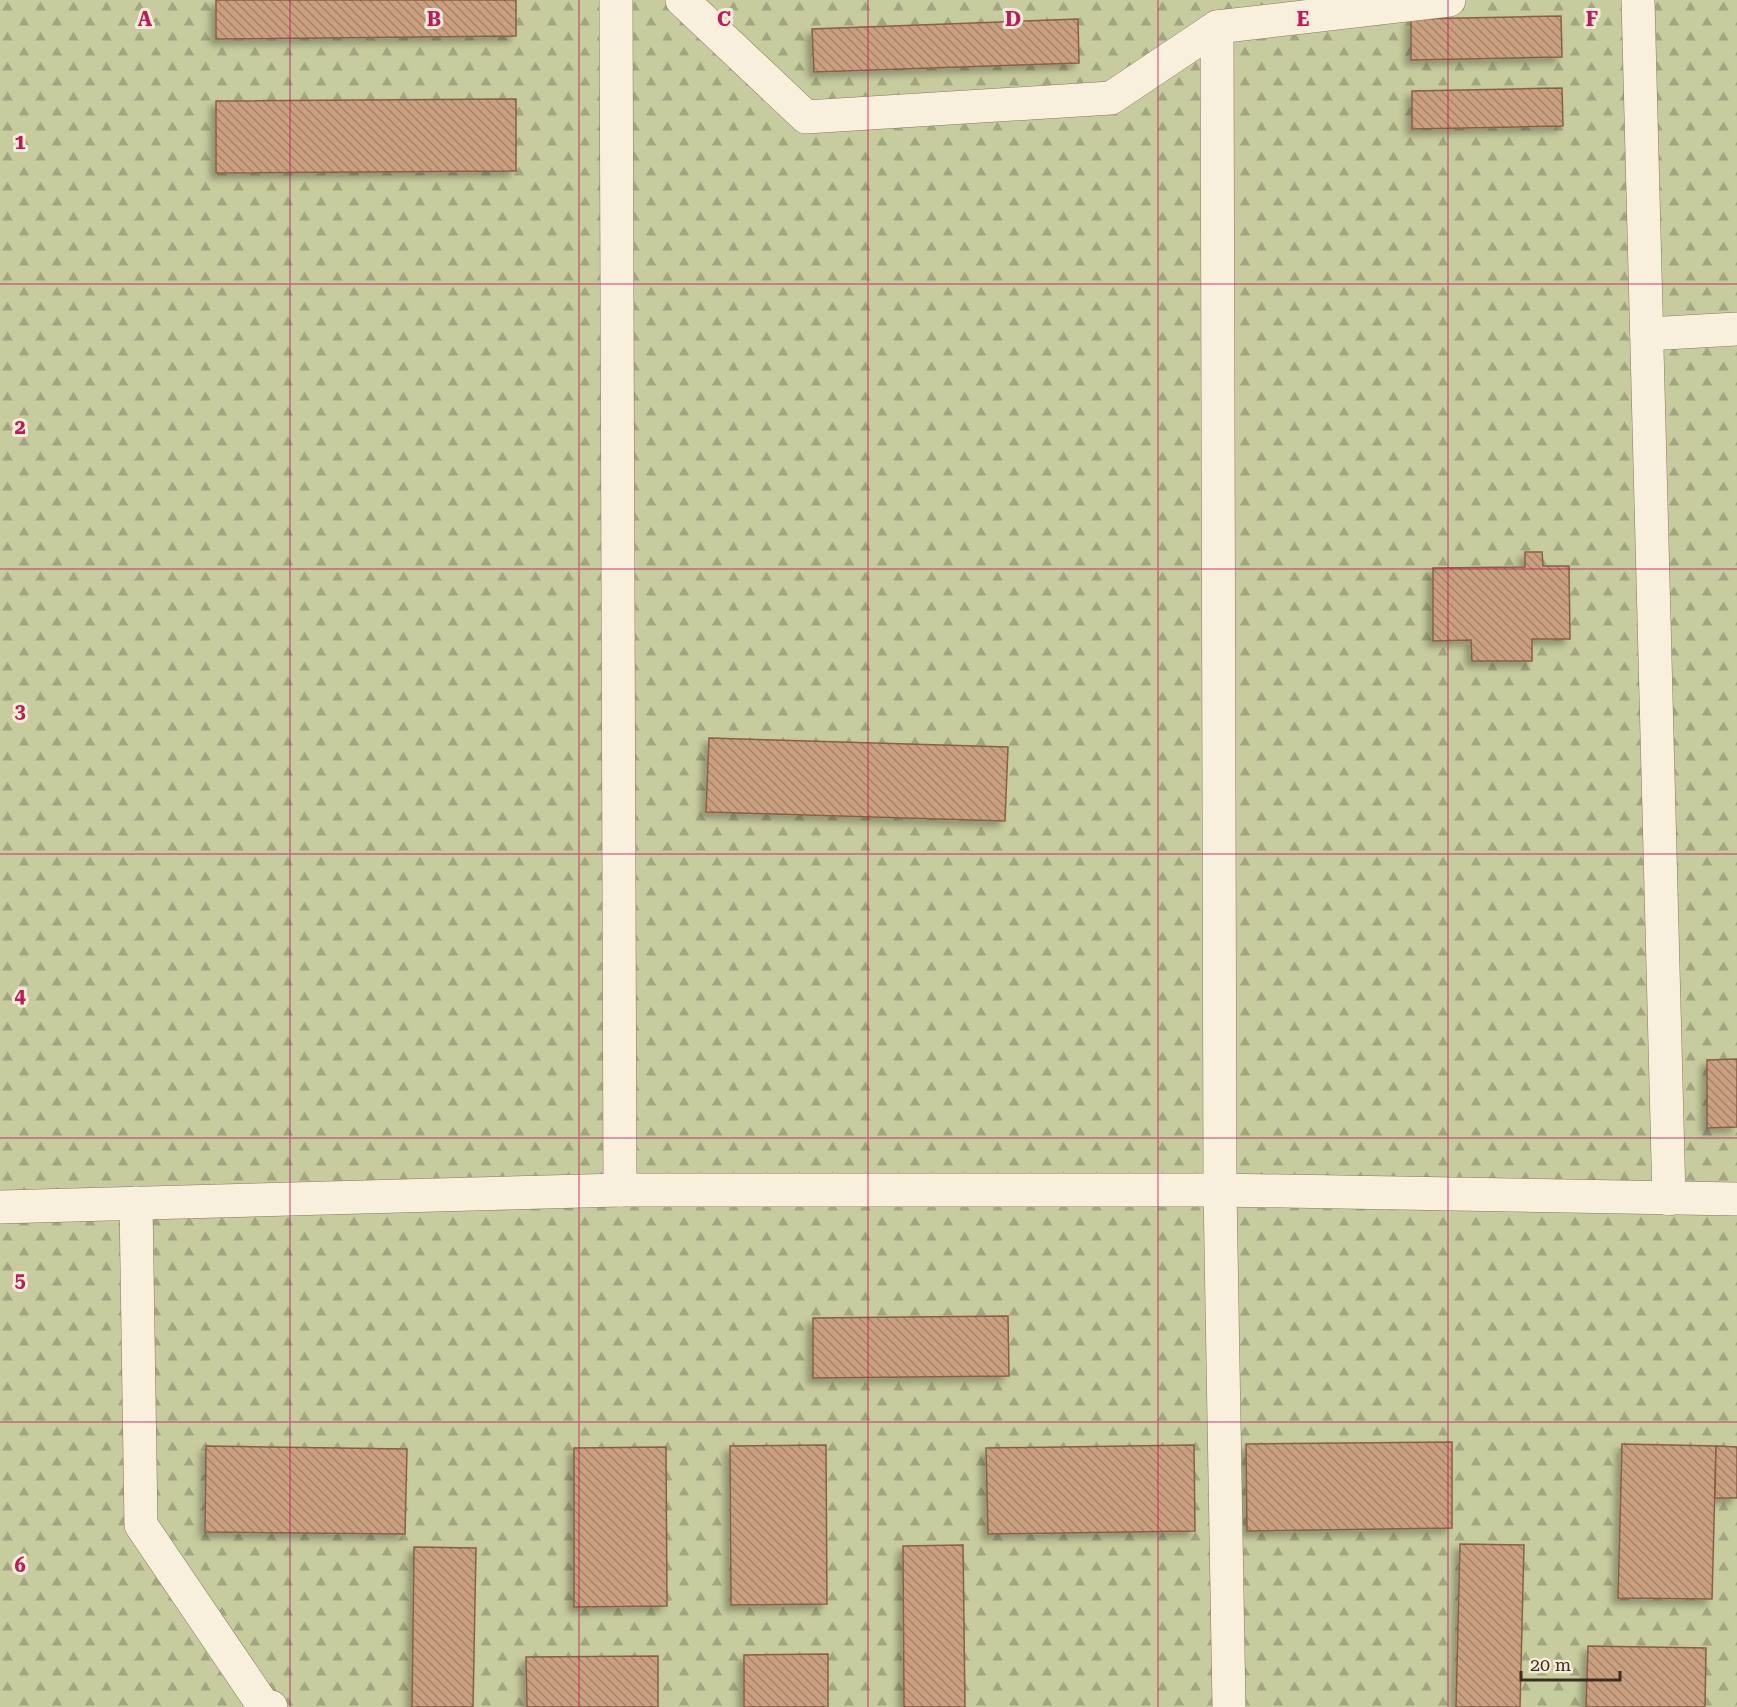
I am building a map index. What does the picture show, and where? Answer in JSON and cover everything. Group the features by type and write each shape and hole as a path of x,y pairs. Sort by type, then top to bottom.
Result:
{"street":[{"path":"616,0 620,1190"},
{"path":"682,0 806,117 1111,98 1217,27 1449,0"},
{"path":"1638,0 1669,1199"},
{"path":"1217,27 1220,1190 1229,1707"},
{"path":"1647,334 1737,329"},
{"path":"0,1207 620,1190 1220,1190 1737,1199"},
{"path":"136,1203 141,1525 263,1706 271,1707"}],"green space":[{"path":"0,0 1737,0 1737,1707 0,1707"}],"building":[{"path":"216,0 516,0 516,36 216,39"},
{"path":"1561,16 1562,57 1411,60 1411,19"},
{"path":"1078,19 1079,63 814,72 812,29"},
{"path":"1562,88 1563,126 1412,129 1412,91"},
{"path":"516,99 516,171 216,173 216,101"},
{"path":"1525,552 1542,552 1543,566 1569,566 1570,639 1532,639 1532,661 1472,661 1471,640 1433,641 1433,568 1525,567"},
{"path":"709,738 1008,747 1005,821 706,812"},
{"path":"1737,1059 1737,1127 1707,1128 1707,1060"},
{"path":"1008,1316 1009,1376 813,1378 813,1318"},
{"path":"1452,1442 1452,1528 1247,1531 1246,1444"},
{"path":"1622,1444 1716,1446 1712,1599 1618,1598"},
{"path":"826,1445 827,1604 731,1605 730,1446"},
{"path":"1194,1445 1195,1531 988,1534 986,1448"},
{"path":"206,1446 407,1449 405,1534 205,1532"},
{"path":"1716,1446 1737,1447 1737,1498 1715,1498"},
{"path":"666,1447 667,1606 574,1607 574,1448"},
{"path":"1460,1544 1524,1545 1520,1707 1456,1707"},
{"path":"963,1545 965,1707 904,1707 903,1546"},
{"path":"414,1547 476,1548 473,1707 412,1707"},
{"path":"1588,1646 1706,1648 1705,1707 1586,1707"},
{"path":"828,1654 828,1707 744,1707 744,1655"},
{"path":"658,1656 658,1707 527,1707 526,1657"}]}
